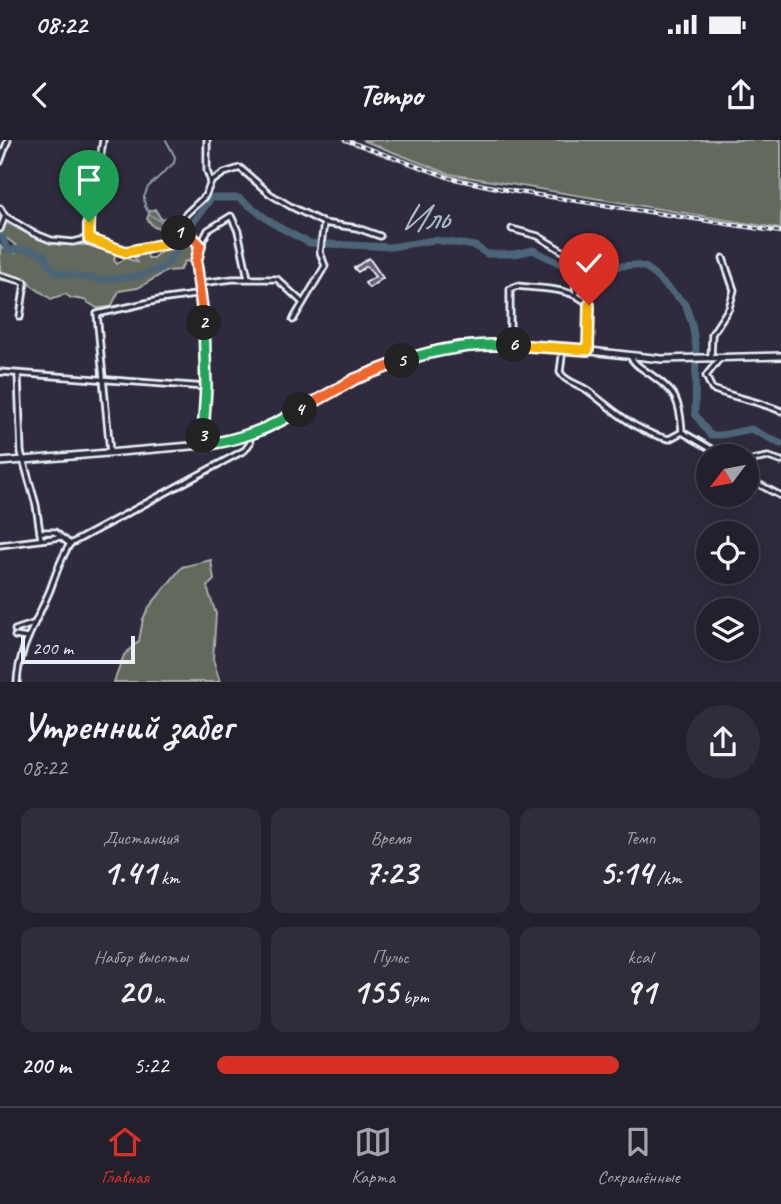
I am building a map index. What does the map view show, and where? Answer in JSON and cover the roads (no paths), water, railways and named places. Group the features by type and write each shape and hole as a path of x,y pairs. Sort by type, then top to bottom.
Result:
{"street":[{"path":"0,162 8,140"},
{"path":"89,239 103,140"},
{"path":"207,140 207,171 211,182"},
{"path":"0,208 5,216 33,233 51,240 74,242 89,239 126,252 170,243 182,226 185,215 205,195 211,182 224,173 240,168 245,169 271,194 324,223 357,228 380,236"},
{"path":"0,229 5,216"},
{"path":"203,445 206,387 202,294 196,262 200,245 208,230 231,216 238,231 248,278"},
{"path":"293,320 325,266 320,252 324,223"},
{"path":"182,226 200,245"},
{"path":"512,229 537,236 579,261 575,279 576,294"},
{"path":"709,357 712,334 729,308 734,290 723,258"},
{"path":"0,275 25,282 20,317"},
{"path":"200,283 248,278 277,279 303,303"},
{"path":"510,345 512,286 576,294 589,305 588,350"},
{"path":"110,454 95,318 102,311 202,294"},
{"path":"0,462 203,445 249,436 270,428 339,387 371,372 436,350 461,345 563,348 676,358 781,356"},
{"path":"563,348 560,373 565,379 586,389 636,428 668,439 682,432"},
{"path":"630,356 633,363 659,380 679,399 682,432"},
{"path":"721,356 706,376 712,390 733,397 756,400 781,411"},
{"path":"0,372 206,387"},
{"path":"18,375 20,452 41,539"},
{"path":"682,432 703,444"},
{"path":"17,682 27,638 70,544 245,450 250,443 249,436"},
{"path":"760,459 768,457 781,461"},
{"path":"760,485 781,496"},
{"path":"40,532 55,532 70,544"},
{"path":"0,545 61,537"},
{"path":"15,630 33,624"},
{"path":"15,636 27,638"}],"waterway":[{"path":"166,140 175,157 174,163 148,187 144,197 145,206 150,215 166,224 185,242"},
{"name":"Иль","path":"0,236 7,250 28,249 44,255 51,268 58,273 102,280 139,276 163,268 185,242 193,223 211,198 239,198 275,225 309,243 391,247 434,240 475,246 487,254 515,254 533,250 565,266 590,273 607,267 635,265 647,268 685,304 696,349 695,414 710,435 751,429 781,444"}],"railway":[{"path":"345,140 450,178 512,191 781,232"}]}
